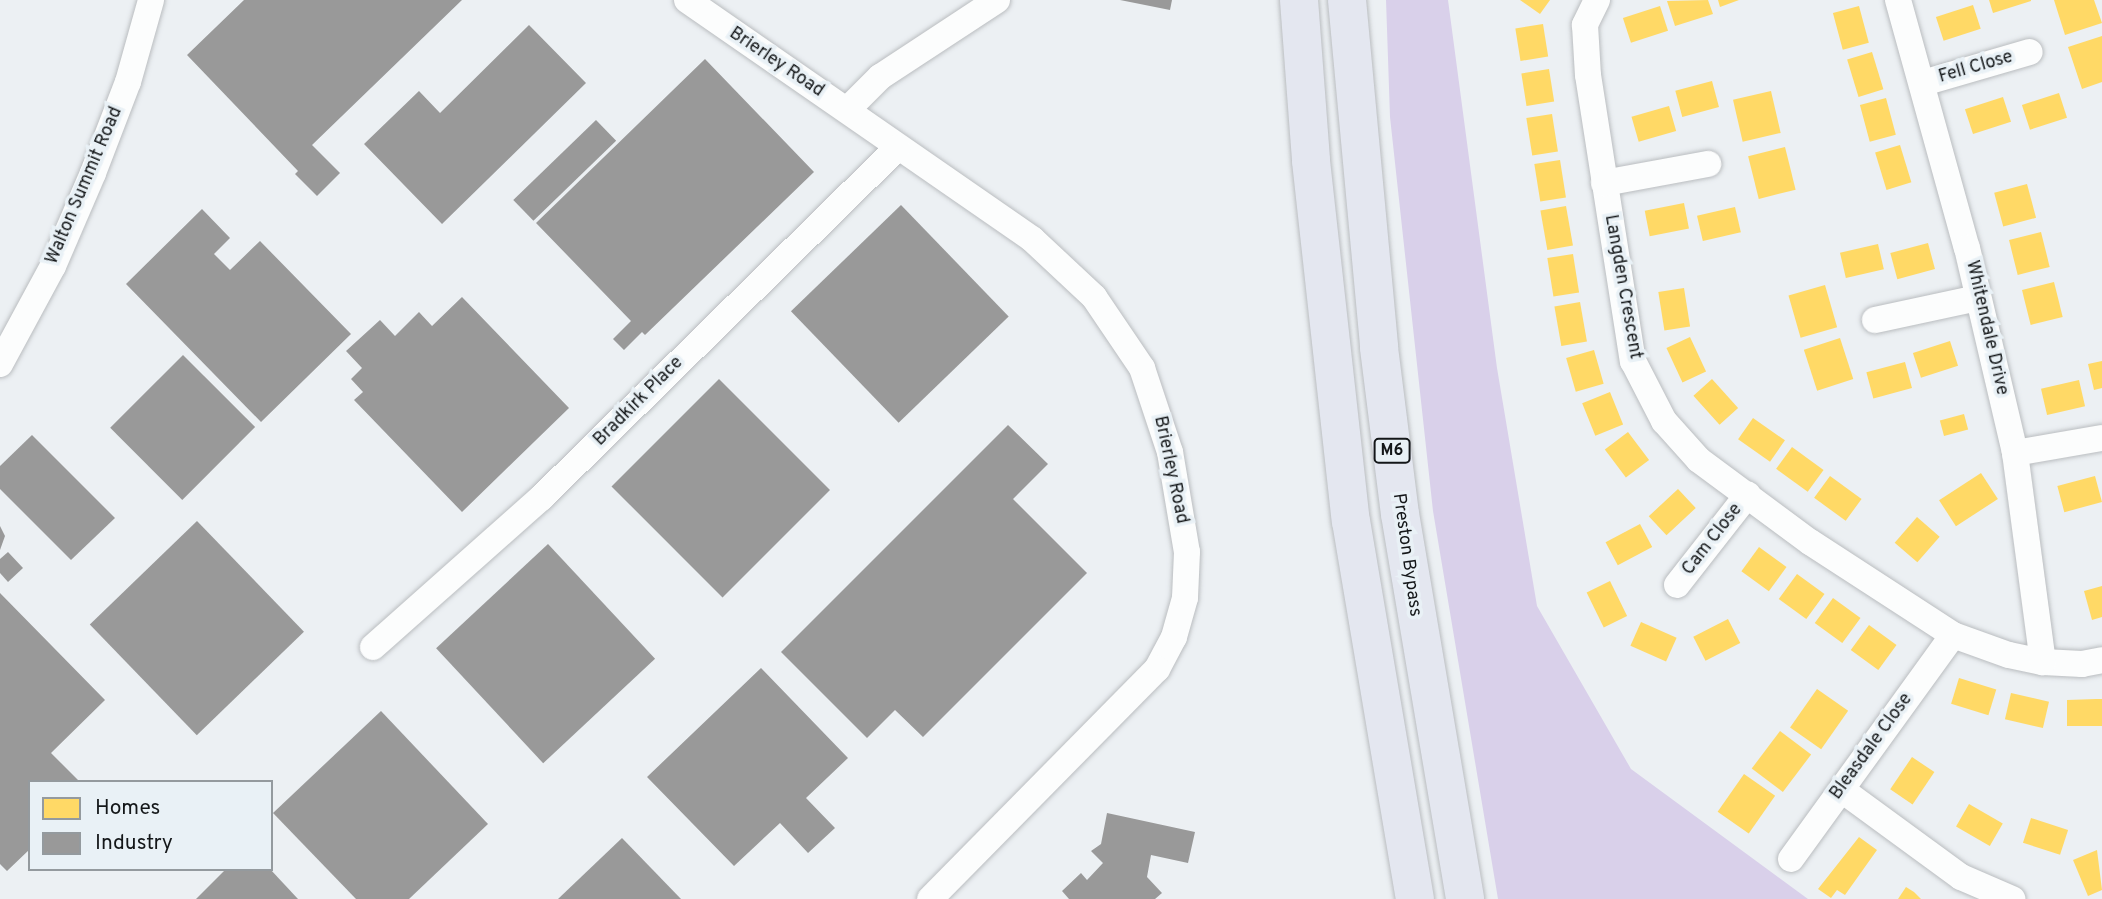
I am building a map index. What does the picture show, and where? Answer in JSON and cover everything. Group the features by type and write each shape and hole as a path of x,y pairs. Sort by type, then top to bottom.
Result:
{"highway":[{"path":"1299,0 1311,161 1351,521 1415,899"},
{"name":"Preston Bypass","path":"1347,0 1379,348 1400,514 1465,899"}],"street":[{"name":"Walton Summit Road","path":"0,363 53,266 93,173 128,82 150,0"},
{"name":"Brierley Road","path":"687,0 1032,239 1094,297 1122,333 1142,368 1170,452 1187,552 1185,598 1174,637 1157,669 930,899"},
{"path":"848,110 880,77 997,0"},
{"name":"Langden Crescent","path":"1597,0 1585,25 1604,183 1633,360 1664,421 1699,460 1894,600 1953,635 2009,655 2043,662 2082,664 2102,660"},
{"name":"Whitendale Drive","path":"1898,0 1923,83 2015,453 2043,662"},
{"name":"Fell Close","path":"1923,83 2030,52"},
{"name":"Bradkirk Place","path":"373,647 541,498 897,148"},
{"path":"1604,183 1709,164"},
{"path":"1875,320 1978,298"},
{"path":"2015,453 2102,438"},
{"name":"Cam Close","path":"1677,585 1748,494"},
{"name":"Bleasdale Close","path":"1791,859 1953,635"},
{"path":"1842,790 1961,877 2012,899"}],"shaded area":[{"path":"1386,0 1448,0 1497,368 1537,606 1631,769 1808,899 1498,899 1433,511 1390,117"}],"building: Homes":[{"path":"1520,0 1550,0 1540,14"},
{"path":"1708,0 1713,14 1675,26 1667,1"},
{"path":"1718,0 1739,0 1720,7"},
{"path":"1989,0 2031,0 2031,1 1993,13"},
{"path":"2054,0 2094,0 2102,23 2065,35"},
{"path":"1973,5 1981,29 1944,41 1936,17"},
{"path":"1660,6 1668,31 1631,43 1623,18"},
{"path":"1859,6 1869,43 1843,50 1833,13"},
{"path":"1543,24 1548,57 1521,61 1515,28"},
{"path":"2102,36 2102,82 2082,89 2068,47"},
{"path":"1872,52 1883,89 1859,97 1847,60"},
{"path":"1549,69 1554,102 1527,106 1521,73"},
{"path":"1712,81 1719,107 1682,117 1675,91"},
{"path":"1771,91 1781,133 1743,142 1733,100"},
{"path":"2059,93 2067,118 2030,130 2022,105"},
{"path":"2003,97 2011,122 1973,134 1965,109"},
{"path":"1886,98 1896,135 1870,142 1860,105"},
{"path":"1669,106 1676,131 1639,142 1632,117"},
{"path":"1552,114 1558,152 1532,156 1526,118"},
{"path":"1900,145 1911,182 1887,190 1875,153"},
{"path":"1785,147 1796,190 1759,199 1748,156"},
{"path":"1560,160 1566,198 1540,202 1534,164"},
{"path":"2027,184 2036,218 2003,227 1994,193"},
{"path":"1684,203 1689,229 1650,236 1645,211"},
{"path":"1566,206 1573,245 1547,250 1540,211"},
{"path":"1735,207 1741,232 1703,241 1697,216"},
{"path":"2041,232 2050,267 2018,275 2009,240"},
{"path":"1928,243 1935,269 1897,279 1890,253"},
{"path":"1878,244 1884,269 1846,278 1840,253"},
{"path":"1573,254 1579,293 1553,297 1547,258"},
{"path":"2054,282 2063,317 2031,325 2022,290"},
{"path":"1825,285 1837,327 1801,338 1788,295"},
{"path":"1684,288 1690,327 1664,331 1658,292"},
{"path":"1580,302 1587,341 1561,346 1554,307"},
{"path":"1690,337 1706,371 1682,382 1666,348"},
{"path":"1840,338 1853,379 1817,391 1804,350"},
{"path":"1950,341 1958,366 1921,378 1913,353"},
{"path":"1594,350 1604,384 1576,392 1566,358"},
{"path":"2102,361 2102,388 2094,390 2088,364"},
{"path":"1905,362 1912,388 1873,398 1866,372"},
{"path":"1712,379 1738,408 1720,425 1693,396"},
{"path":"2079,380 2085,406 2047,415 2041,389"},
{"path":"1610,392 1623,424 1595,436 1582,403"},
{"path":"1964,414 1968,429 1944,436 1940,420"},
{"path":"1753,418 1785,440 1770,462 1738,439"},
{"path":"1628,432 1649,460 1626,477 1605,449"},
{"path":"1792,447 1824,470 1808,492 1776,469"},
{"path":"1981,473 1998,499 1956,526 1939,500"},
{"path":"1830,476 1862,499 1846,521 1814,498"},
{"path":"2095,476 2102,502 2064,512 2057,486"},
{"path":"1678,489 1696,508 1666,535 1649,516"},
{"path":"1917,517 1940,537 1917,562 1895,543"},
{"path":"1640,524 1652,547 1618,565 1606,542"},
{"path":"1759,547 1787,567 1769,591 1741,571"},
{"path":"1797,574 1825,594 1806,619 1779,599"},
{"path":"1610,581 1627,616 1604,627 1587,592"},
{"path":"2102,586 2102,617 2092,620 2084,591"},
{"path":"1833,598 1861,618 1842,643 1815,623"},
{"path":"1728,619 1740,643 1706,661 1693,637"},
{"path":"1641,622 1677,638 1666,662 1630,646"},
{"path":"1869,625 1897,645 1878,670 1851,650"},
{"path":"1959,678 1996,689 1988,715 1951,704"},
{"path":"1817,689 1848,711 1821,749 1790,728"},
{"path":"2011,693 2049,702 2043,728 2005,719"},
{"path":"2102,699 2102,726 2067,726 2067,700"},
{"path":"1780,731 1811,754 1783,792 1752,769"},
{"path":"1912,757 1934,772 1913,804 1890,789"},
{"path":"1744,774 1775,796 1749,833 1718,812"},
{"path":"1969,804 2003,823 1990,846 1956,827"},
{"path":"2031,818 2068,830 2060,855 2023,843"},
{"path":"1859,837 1877,850 1845,895 1837,890 1831,898 1818,889"},
{"path":"2097,850 2102,890 2088,896 2073,860"},
{"path":"1906,887 1914,892 1921,899 1898,899"}],"building: Industry":[{"path":"244,0 462,0 312,145 340,173 317,196 295,174 298,171 187,55"},
{"path":"1120,0 1172,0 1170,10"},
{"path":"529,25 586,83 442,224 364,144 419,91 440,113"},
{"path":"705,59 814,172 645,335 642,332 624,350 613,339 631,321 536,223"},
{"path":"596,120 616,141 533,221 513,200"},
{"path":"901,205 1009,316 899,423 791,311"},
{"path":"202,209 230,238 214,254 230,270 260,241 351,334 261,422 126,284"},
{"path":"462,297 569,408 462,512 354,400 363,392 351,379 362,368 346,351 380,320 395,336 419,312 432,326"},
{"path":"183,355 255,427 182,500 110,428"},
{"path":"719,379 830,490 723,597 612,486"},
{"path":"1008,425 1048,464 1013,499 1087,573 923,737 895,710 867,738 781,652"},
{"path":"32,435 115,518 71,560 0,489 0,466"},
{"path":"197,521 304,632 197,735 90,625"},
{"path":"0,526 5,536 0,550"},
{"path":"548,544 655,659 543,763 436,648"},
{"path":"8,552 23,568 8,582 0,573 0,559"},
{"path":"0,593 105,700 51,753 78,780 28,780 28,851 7,871 0,864"},
{"path":"761,668 848,758 806,798 835,828 808,853 780,823 734,866 647,777"},
{"path":"381,711 488,824 409,899 356,899 273,813"},
{"path":"1107,813 1195,832 1188,863 1151,855 1147,877 1162,893 1155,899 1069,899 1062,891 1081,873 1087,880 1103,863 1091,851 1101,844"},
{"path":"622,838 681,899 558,899"},
{"path":"224,871 272,871 298,899 196,899"}]}
